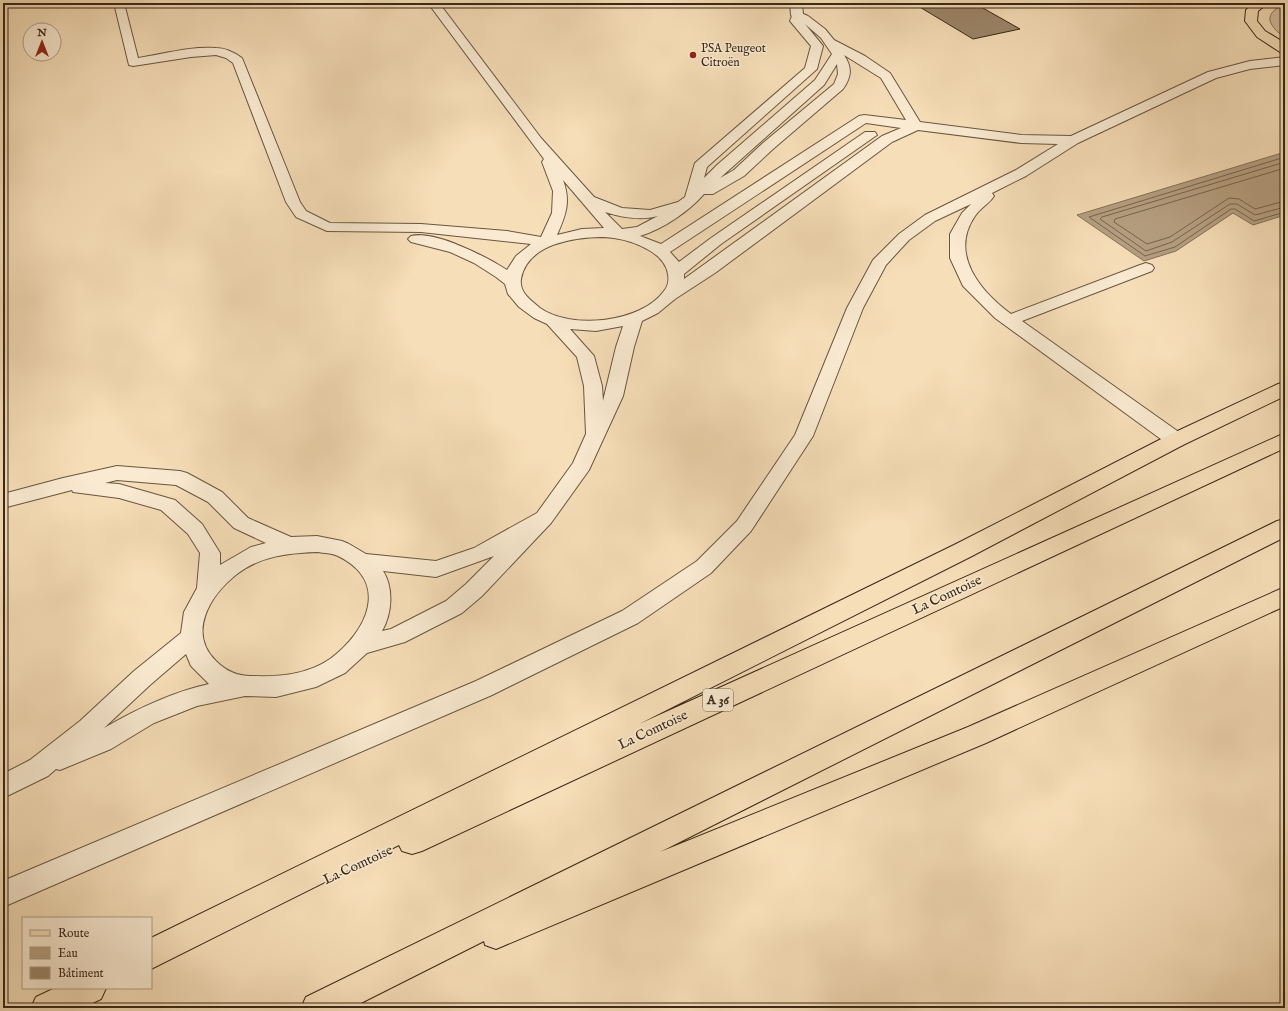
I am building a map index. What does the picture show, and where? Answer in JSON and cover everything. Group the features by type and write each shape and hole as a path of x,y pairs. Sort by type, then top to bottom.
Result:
{"main road":[{"path":"1254,5 1251,21 1261,34 1285,49"},
{"path":"152,954 957,553 1176,440 1285,388"},
{"name":"La Comtoise","path":"152,960 1285,440"},
{"path":"317,1008 1285,527"},
{"path":"317,1008 977,735 1285,596"},
{"path":"43,1008 81,989"},
{"path":"47,1008 88,989"}],"lane":[{"path":"119,3 133,62 191,53 217,51 230,55 238,61 293,202 301,214 327,227 430,241 451,246 495,268 512,282 518,297 531,310 553,320 579,325 607,325 634,320 656,309 671,295 715,265 887,139 916,126"},
{"path":"433,3 546,153 590,201 598,213 620,234 643,241 661,251 671,261 676,272 676,284 671,295"},
{"path":"512,282 516,267 528,253 546,242 570,235 595,232 620,234 637,232 665,219 688,202 722,168 820,82 838,54 830,42 814,24 796,9"},
{"path":"688,202 700,166 811,69 817,46 796,21 796,9"},
{"path":"830,42 861,59 886,76 916,126"},
{"path":"3,894 484,688 630,617 704,567 744,526 804,436 854,308 879,263 904,237 930,218 1001,184 1072,140 1212,75 1250,65 1285,61"},
{"path":"661,251 864,119 1021,139 1072,140"},
{"path":"676,272 723,237 880,128 891,123"},
{"path":"546,153 560,191 559,213 546,242"},
{"path":"1001,184 969,213 958,234 958,258 969,284 1001,314 1176,440"},
{"path":"590,201 619,212 636,214 650,214 688,202"},
{"path":"327,227 421,228 507,236 546,242"},
{"path":"1010,320 1146,268"},
{"path":"553,320 585,356 593,386 595,434"},
{"path":"360,646 398,636 454,607 474,590 544,518 582,465 595,434 614,396 625,347 634,320"},
{"path":"3,501 63,485 117,473 180,478 215,498 242,523 289,545"},
{"path":"63,485 119,491 168,505 195,529 210,553 208,588"},
{"path":"362,561 436,570 481,554 544,518"},
{"path":"3,787 39,768 102,742 146,716 195,697 245,686 276,687 308,680 337,666 360,646 375,623 380,600 376,578 362,561 342,549 317,544 289,545 258,553 230,568 208,588 195,612 191,637 199,659 217,677 245,686"},
{"path":"39,768 88,728 142,678 191,637"}],"shaded area":[{"path":"1285,4 1285,38 1271,24 1270,16 1278,8"}],"water":[{"path":"1285,152 1285,215 1253,225 1233,213 1176,251 1144,261 1077,215"}],"building":[{"path":"913,3 974,3 1020,29 973,39"}],"place":[{"name":"PSA Peugeot Citroën","path":"693,55"}]}
